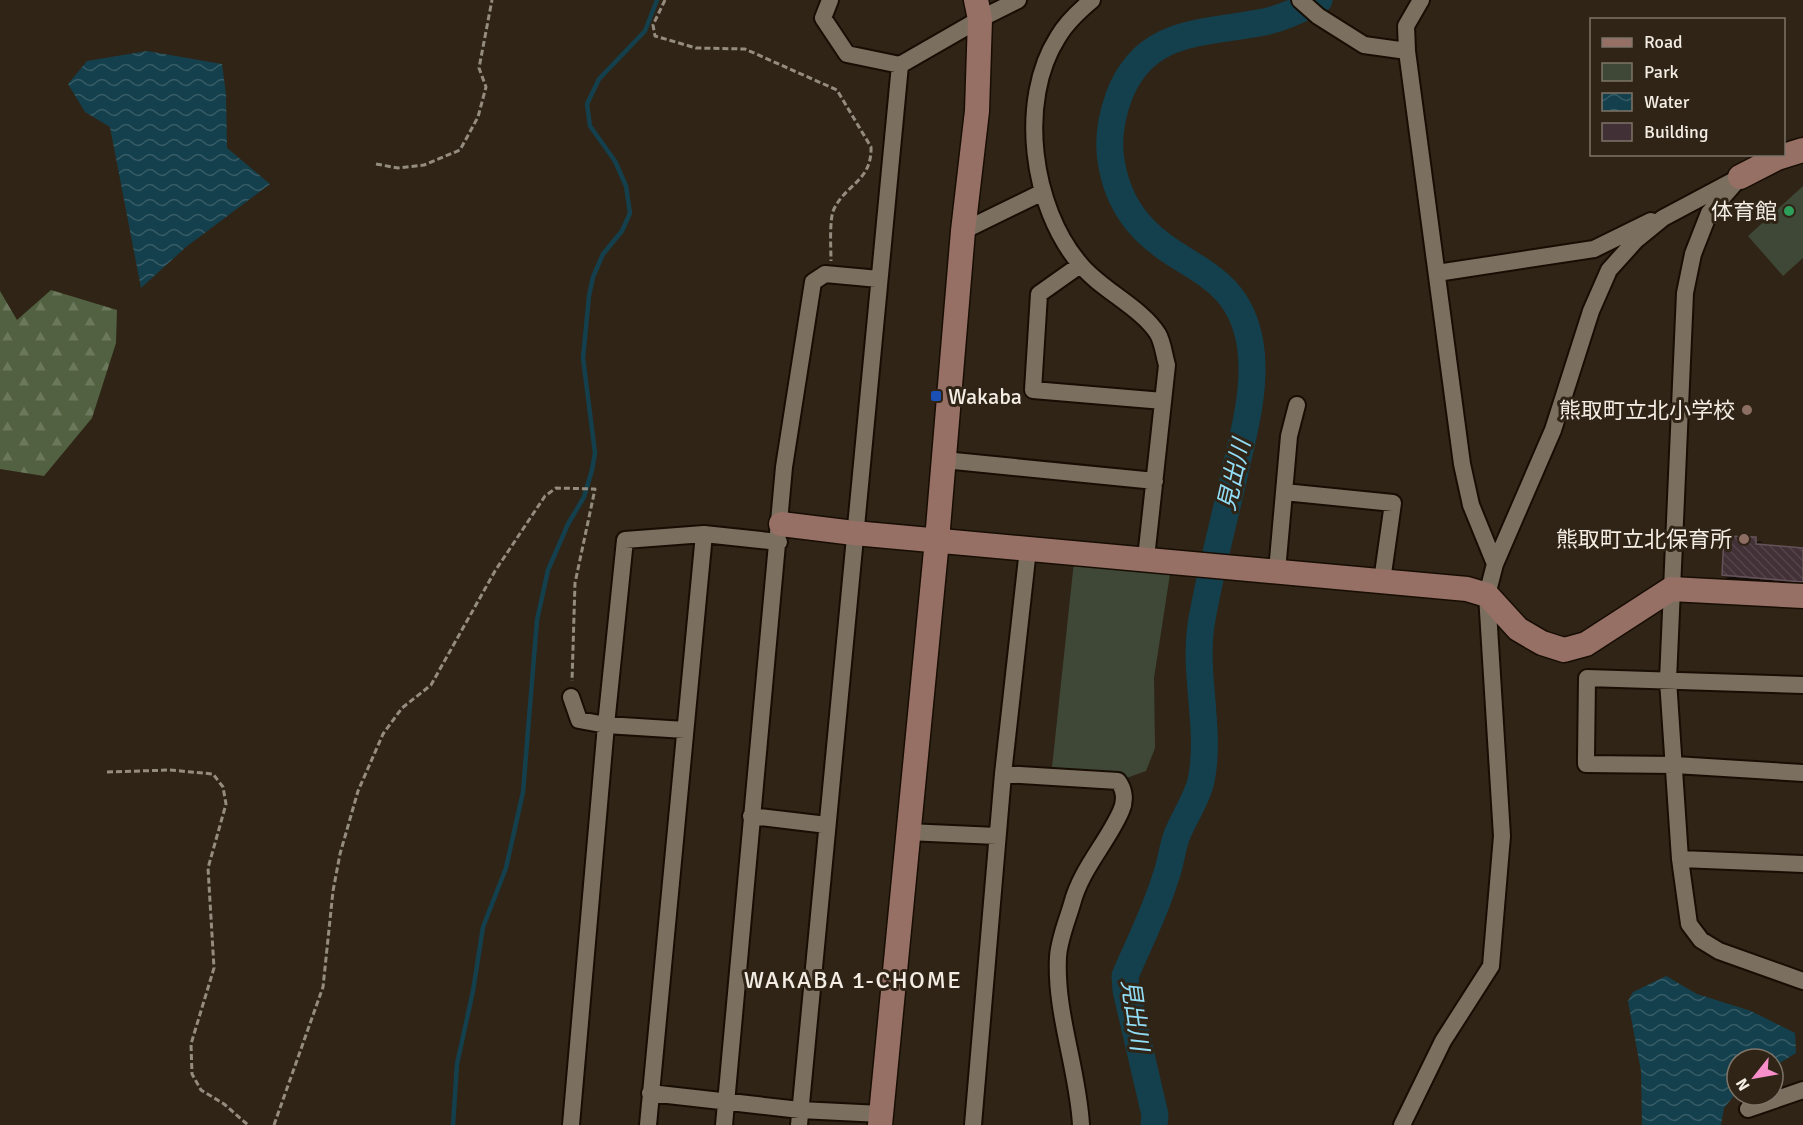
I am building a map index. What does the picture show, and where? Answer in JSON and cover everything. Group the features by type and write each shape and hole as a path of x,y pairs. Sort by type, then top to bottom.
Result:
{"street":[{"path":"830,0 823,18 846,54 900,65 978,9 1018,0"},
{"path":"1092,0 1057,37 1040,77 1034,149 1043,192 1054,222 1080,264 1102,286 1147,321 1159,335 1167,365 1146,558"},
{"path":"1300,0 1318,16 1364,45 1407,51"},
{"path":"1421,0 1406,26 1407,51 1462,464 1471,505 1495,564"},
{"path":"650,1093 726,1102 800,1117 881,1120 937,540 963,231 977,111 978,9"},
{"path":"800,1117 900,65"},
{"path":"1785,155 1803,150"},
{"path":"1402,1125 1443,1041 1491,966 1502,836 1487,595 1495,564 1553,430 1591,311 1609,270 1636,240 1664,218 1783,156"},
{"path":"1740,177 1709,213 1693,254 1685,293 1668,680 1680,859 1689,924 1701,940 1719,951 1803,981"},
{"path":"963,231 1043,192"},
{"path":"1437,273 1594,249 1643,223 1664,218"},
{"path":"1080,264 1039,294 1033,390 1163,401"},
{"path":"724,1125 751,816 780,533 784,467 813,282 830,274 879,279"},
{"path":"1277,571 1289,436 1297,405"},
{"path":"944,460 1155,481"},
{"path":"1284,492 1393,503 1382,581"},
{"path":"572,1125 606,725 625,540 704,534 854,533 1467,589 1487,595 1518,629 1542,643 1564,650 1586,644 1671,589 1803,596"},
{"path":"648,1125 704,534"},
{"path":"973,1125 997,836 1028,549"},
{"path":"1803,685 1587,678 1586,764 1675,765 1803,773"},
{"path":"571,697 579,720 606,725 686,730"},
{"path":"1003,774 1118,781 1124,790 1122,809 1093,856 1074,897 1058,955 1059,993 1073,1060 1081,1125"},
{"path":"751,816 827,825"},
{"path":"908,832 997,836"},
{"path":"1680,859 1803,864"},
{"path":"1748,1109 1803,1090"}],"path":[{"path":"376,164 398,168 424,165 460,150 478,117 486,87 479,69 492,0"},
{"path":"664,0 653,25 655,36 696,48 745,49 837,90 871,147 871,158 868,171 833,210 830,274"},
{"path":"274,1125 323,987 333,891 340,854 358,790 383,734 402,708 431,685 495,571 545,496 556,488 595,489 575,583 571,697"},
{"path":"107,772 170,770 213,774 223,787 226,804 208,868 214,968 192,1044 192,1074 201,1090 224,1104 248,1125"}],"green space":[{"name":"体育館","path":"1803,186 1803,258 1783,276 1748,236"},
{"path":"51,290 117,310 116,343 92,418 44,476 0,469 0,291 17,320"},
{"path":"1075,552 1172,561 1154,678 1155,748 1146,771 1118,781 1051,777"}],"water":[{"path":"147,51 222,64 226,94 227,148 270,184 186,247 141,288 110,127 85,112 68,84 87,61"},
{"path":"1666,976 1697,994 1751,1011 1795,1033 1796,1053 1785,1060 1785,1047 1725,1047 1725,1107 1721,1125 1642,1125 1641,1071 1628,1001 1633,992"}],"building":[{"path":"1724,536 1756,537 1756,544 1803,548 1803,582 1722,575"}],"waterway":[{"path":"453,1125 457,1064 473,991 483,927 506,868 523,792 537,620 548,570 568,524 584,497 595,453 583,358 589,296 593,277 603,254 622,231 630,213 626,186 615,161 590,126 587,104 599,79 645,31 657,0"},
{"name":"見出川","path":"1154,1125 1155,1115 1126,990 1125,976 1157,901 1168,871 1177,835 1201,781 1204,761 1199,659 1202,619 1246,421 1251,389 1252,358 1243,319 1233,300 1206,274 1156,240 1130,212 1114,174 1110,148 1111,131 1119,96 1130,74 1144,57 1160,46 1198,33 1271,20 1319,0"}],"place":[{"name":"体育館","path":"1789,211"},
{"name":"Wakaba","path":"936,396"},
{"name":"熊取町立北小学校","path":"1747,410"},
{"name":"熊取町立北保育所","path":"1744,539"}],"district":[{"name":"WAKABA 1-CHOME","path":"853,980"}]}
